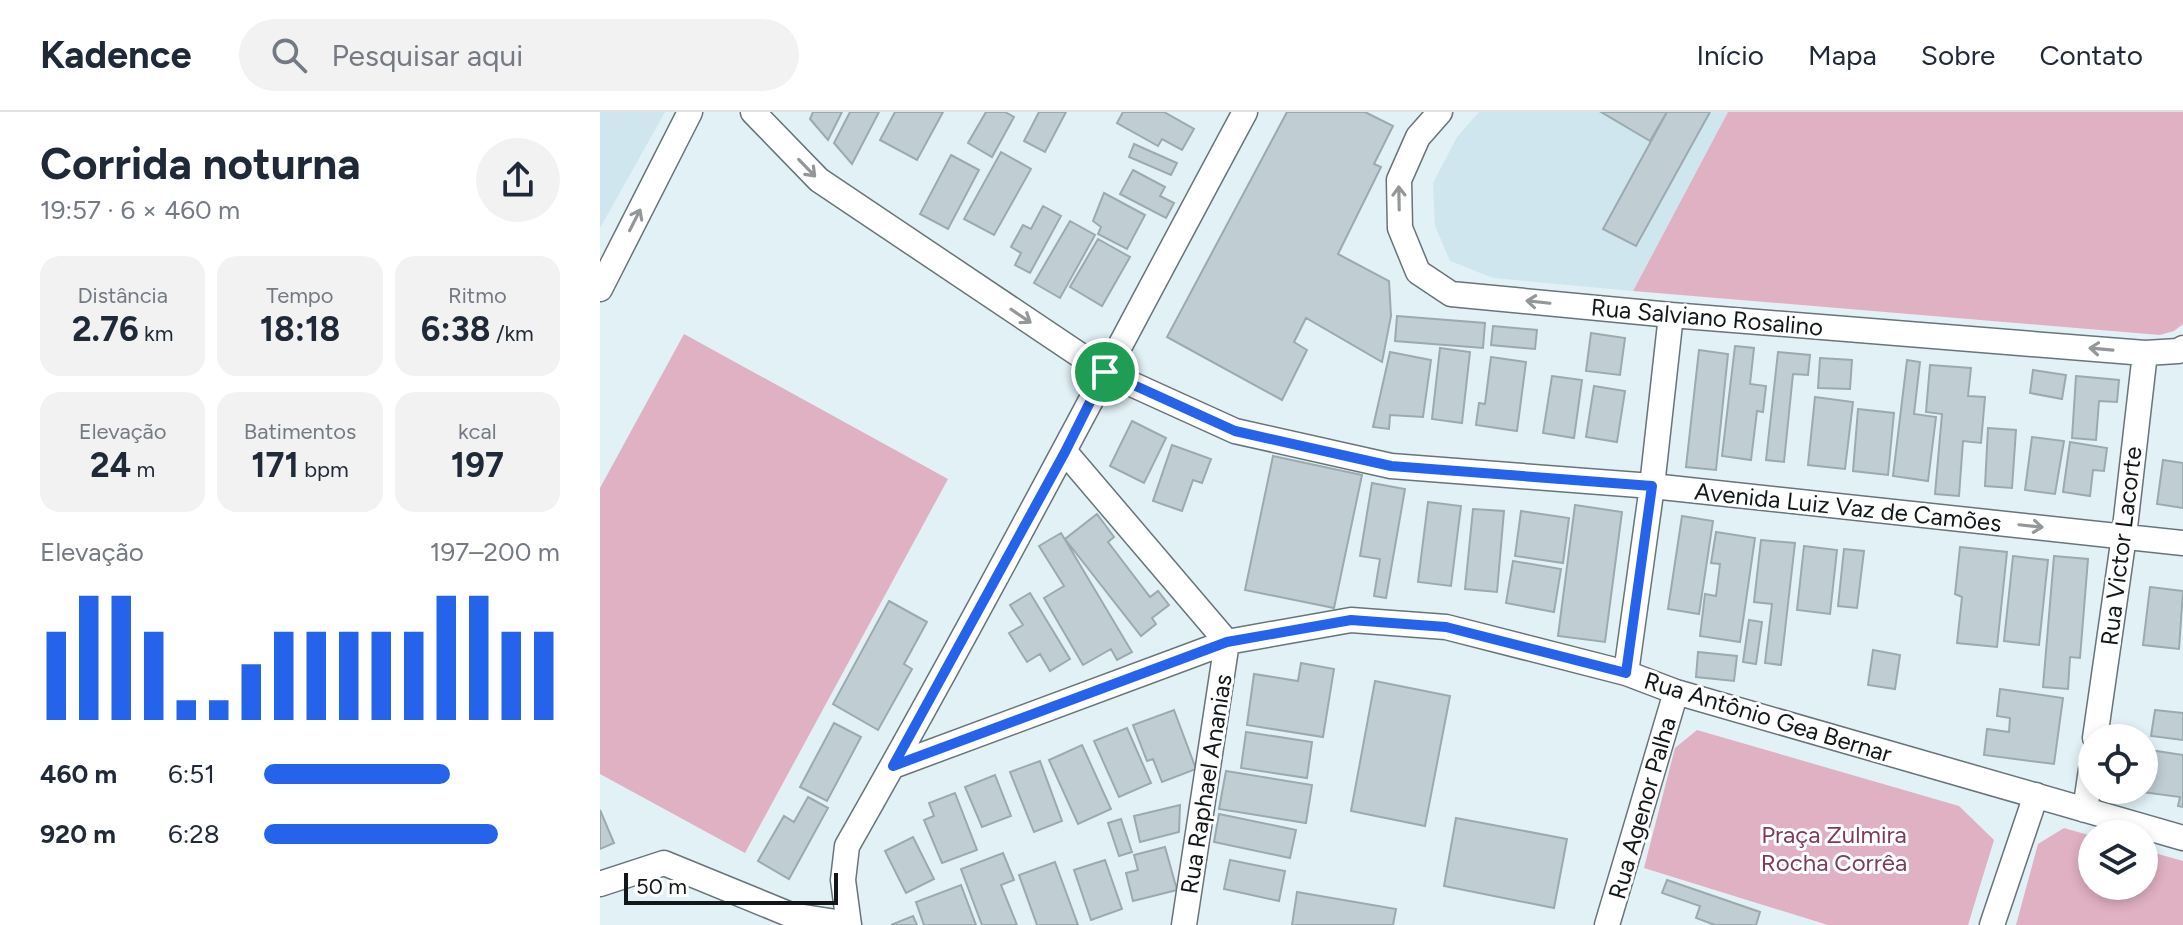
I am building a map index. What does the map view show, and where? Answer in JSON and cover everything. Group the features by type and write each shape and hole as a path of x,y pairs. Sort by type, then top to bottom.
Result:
{"street":[{"path":"600,289 690,112"},
{"name":"Avenida Luiz Vaz de Camões","path":"753,112 819,180 1105,372 1235,431 1391,466 1652,486 2183,543"},
{"path":"600,884 664,863 791,915 849,924 843,880 847,846 1065,452 1245,112"},
{"name":"Rua Salviano Rosalino","path":"1440,112 1418,137 1399,180 1400,228 1418,272 1451,294 2145,353 2181,350"},
{"path":"1626,673 1652,486 1671,315"},
{"name":"Rua Victor Lacorte","path":"2097,724 2124,536 2145,353"},
{"path":"1065,452 1227,642"},
{"name":"Rua Antônio Gea Bernar","path":"893,766 1227,642 1351,620 1446,627 1626,673 1676,692 2183,838"},
{"name":"Rua Raphael Ananias","path":"1182,924 1227,642"},
{"name":"Rua Agenor Palha","path":"1607,925 1676,692"},
{"path":"1992,925 2036,795"},
{"path":"2085,810 2086,804"}],"shaded area":[{"path":"600,112 665,112 600,228"},
{"path":"1479,112 1728,112 1633,291 1493,278 1450,261 1435,226 1433,183 1457,137"}],"green space":[{"path":"1728,112 2183,112 2183,324 2174,331 2160,335 1633,291"},
{"path":"684,334 948,479 745,853 600,774 600,488"},
{"name":"Praça Zulmira Rocha Corrêa","path":"1697,730 1959,806 1994,840 1968,925 1828,925 1644,868 1675,748"},
{"path":"2064,828 2078,832 2078,900 2158,900 2158,854 2183,861 2183,925 2016,925 2038,844"}],"building":[{"path":"813,112 842,112 828,140 810,119"},
{"path":"850,112 879,112 852,164 834,143"},
{"path":"895,112 943,112 917,160 880,140"},
{"path":"986,112 1005,112 1014,117 992,157 968,143"},
{"path":"1039,112 1066,112 1045,152 1024,141"},
{"path":"1123,112 1164,112 1194,129 1182,150 1162,139 1158,146 1117,123"},
{"path":"1287,112 1365,112 1393,126 1374,164 1381,167 1338,254 1389,281 1391,316 1382,362 1306,318 1294,342 1307,350 1282,400 1167,337"},
{"path":"1601,112 1667,112 1650,141"},
{"path":"1667,112 1710,112 1636,246 1603,229"},
{"path":"1134,144 1177,163 1171,175 1129,157"},
{"path":"1001,152 1031,169 994,235 964,219"},
{"path":"951,155 979,170 948,229 920,214"},
{"path":"1133,170 1165,187 1160,196 1174,203 1166,218 1120,194"},
{"path":"1104,193 1145,215 1127,249 1098,234 1101,227 1093,221"},
{"path":"1043,206 1061,216 1030,273 1015,265 1021,253 1011,247 1023,225 1031,229"},
{"path":"1070,221 1095,235 1060,298 1034,283"},
{"path":"1098,239 1130,257 1102,306 1070,287"},
{"path":"1397,316 1485,323 1483,348 1395,341"},
{"path":"1493,326 1537,330 1535,349 1491,345"},
{"path":"1591,333 1625,338 1620,375 1586,371"},
{"path":"1735,346 1754,348 1750,384 1766,386 1763,412 1757,411 1751,460 1722,456"},
{"path":"1440,348 1470,352 1462,423 1432,419"},
{"path":"1699,350 1728,354 1716,470 1686,467"},
{"path":"1390,352 1431,360 1423,417 1390,415 1389,429 1373,427"},
{"path":"1778,352 1810,355 1808,375 1793,374 1784,462 1766,460"},
{"path":"1491,357 1526,362 1517,431 1476,425 1479,403 1485,404"},
{"path":"1820,358 1852,360 1850,389 1818,388"},
{"path":"1907,360 1920,362 1914,414 1936,417 1928,481 1893,476"},
{"path":"1930,365 1971,368 1968,396 1985,397 1981,443 1963,441 1959,496 1935,494 1942,414 1926,412"},
{"path":"2033,370 2066,375 2062,399 2030,393"},
{"path":"1552,376 1582,380 1574,438 1543,433"},
{"path":"2076,376 2119,380 2117,402 2099,401 2096,440 2072,438"},
{"path":"1594,386 1625,391 1617,442 1586,437"},
{"path":"1815,397 1853,402 1845,469 1808,465"},
{"path":"1858,409 1894,413 1888,475 1853,471"},
{"path":"1132,421 1166,438 1144,483 1110,466"},
{"path":"1988,428 2016,430 2012,488 1985,486"},
{"path":"2032,437 2064,441 2055,494 2025,490"},
{"path":"2070,442 2107,448 2104,471 2093,470 2090,496 2063,492"},
{"path":"1172,445 1211,459 1202,483 1193,480 1182,511 1153,501"},
{"path":"1273,456 1362,475 1334,608 1245,590"},
{"path":"2163,460 2183,463 2183,508 2157,504"},
{"path":"1372,483 1405,489 1386,598 1374,596 1380,559 1360,556"},
{"path":"1428,502 1461,506 1451,586 1418,582"},
{"path":"1575,505 1622,512 1605,642 1558,636"},
{"path":"1473,509 1504,511 1497,592 1465,589"},
{"path":"1521,511 1569,518 1563,563 1515,556"},
{"path":"1097,514 1114,537 1108,542 1150,597 1158,591 1169,605 1152,618 1156,624 1141,636 1065,539"},
{"path":"1682,516 1713,521 1699,614 1668,609"},
{"path":"1716,532 1755,538 1740,642 1700,636 1705,594 1716,596 1720,564 1711,563"},
{"path":"1061,533 1132,652 1117,660 1111,649 1083,665 1044,598 1064,586 1039,546"},
{"path":"1761,540 1795,543 1781,665 1765,663 1772,604 1754,602"},
{"path":"1804,546 1837,550 1830,614 1797,610"},
{"path":"1960,547 2007,552 1997,647 1957,643 1962,597 1955,594"},
{"path":"1844,549 1864,551 1857,608 1838,606"},
{"path":"2013,556 2048,560 2039,645 2004,641"},
{"path":"2054,556 2088,559 2080,658 2070,657 2068,689 2043,687"},
{"path":"1513,561 1561,569 1554,612 1506,603"},
{"path":"2150,587 2183,591 2179,649 2143,645"},
{"path":"1030,593 1070,659 1050,671 1040,654 1027,662 1009,633 1023,625 1010,605"},
{"path":"889,601 927,622 904,664 912,669 878,730 833,704"},
{"path":"1749,620 1762,622 1756,664 1743,662"},
{"path":"1873,650 1900,655 1895,689 1868,685"},
{"path":"1698,652 1737,656 1734,681 1696,677"},
{"path":"1301,663 1334,669 1323,737 1247,725 1254,674 1298,681"},
{"path":"1375,681 1450,696 1425,826 1351,811"},
{"path":"2000,689 2063,698 2054,764 1984,755 1987,729 2009,732 2010,718 1997,716"},
{"path":"1174,710 1196,769 1162,782 1153,759 1147,761 1133,725"},
{"path":"2155,710 2183,713 2183,740 2158,737 2158,724 2153,724"},
{"path":"834,723 861,737 827,801 800,787"},
{"path":"1127,728 1151,783 1119,797 1094,741"},
{"path":"1246,732 1312,742 1307,778 1241,768"},
{"path":"1082,745 1111,809 1078,824 1049,760"},
{"path":"2158,751 2183,755 2183,807 2178,806 2180,797 2158,794"},
{"path":"1040,761 1062,821 1034,832 1010,772"},
{"path":"1226,771 1312,785 1306,823 1219,809"},
{"path":"995,775 1011,816 982,827 965,787"},
{"path":"955,793 977,850 942,863 924,820 934,816 929,803"},
{"path":"808,797 828,808 789,879 758,861 784,816 794,822"},
{"path":"1180,805 1179,832 1140,842 1134,816"},
{"path":"600,810 614,843 600,849"},
{"path":"1219,814 1296,830 1290,858 1214,842"},
{"path":"1456,818 1567,839 1554,908 1444,886"},
{"path":"1121,819 1132,852 1119,856 1108,823"},
{"path":"913,837 934,879 906,893 885,851"},
{"path":"1165,847 1177,890 1133,901 1126,873 1138,870 1134,855"},
{"path":"1003,853 1014,880 1001,885 1017,925 982,925 961,869"},
{"path":"1105,860 1122,909 1091,920 1074,870"},
{"path":"1230,860 1285,871 1279,901 1224,889"},
{"path":"1055,862 1078,925 1037,925 1019,875"},
{"path":"1667,880 1760,912 1756,925 1715,925 1696,918 1700,906 1662,893"},
{"path":"961,885 976,925 924,925 916,902"},
{"path":"1297,892 1396,909 1393,925 1292,925"},
{"path":"913,916 917,925 891,925"}],"route":[{"path":"1105,372 1235,431 1391,466 1652,486 1626,673 1446,627 1351,620 1227,642 893,766 1065,452 1105,372"}]}
